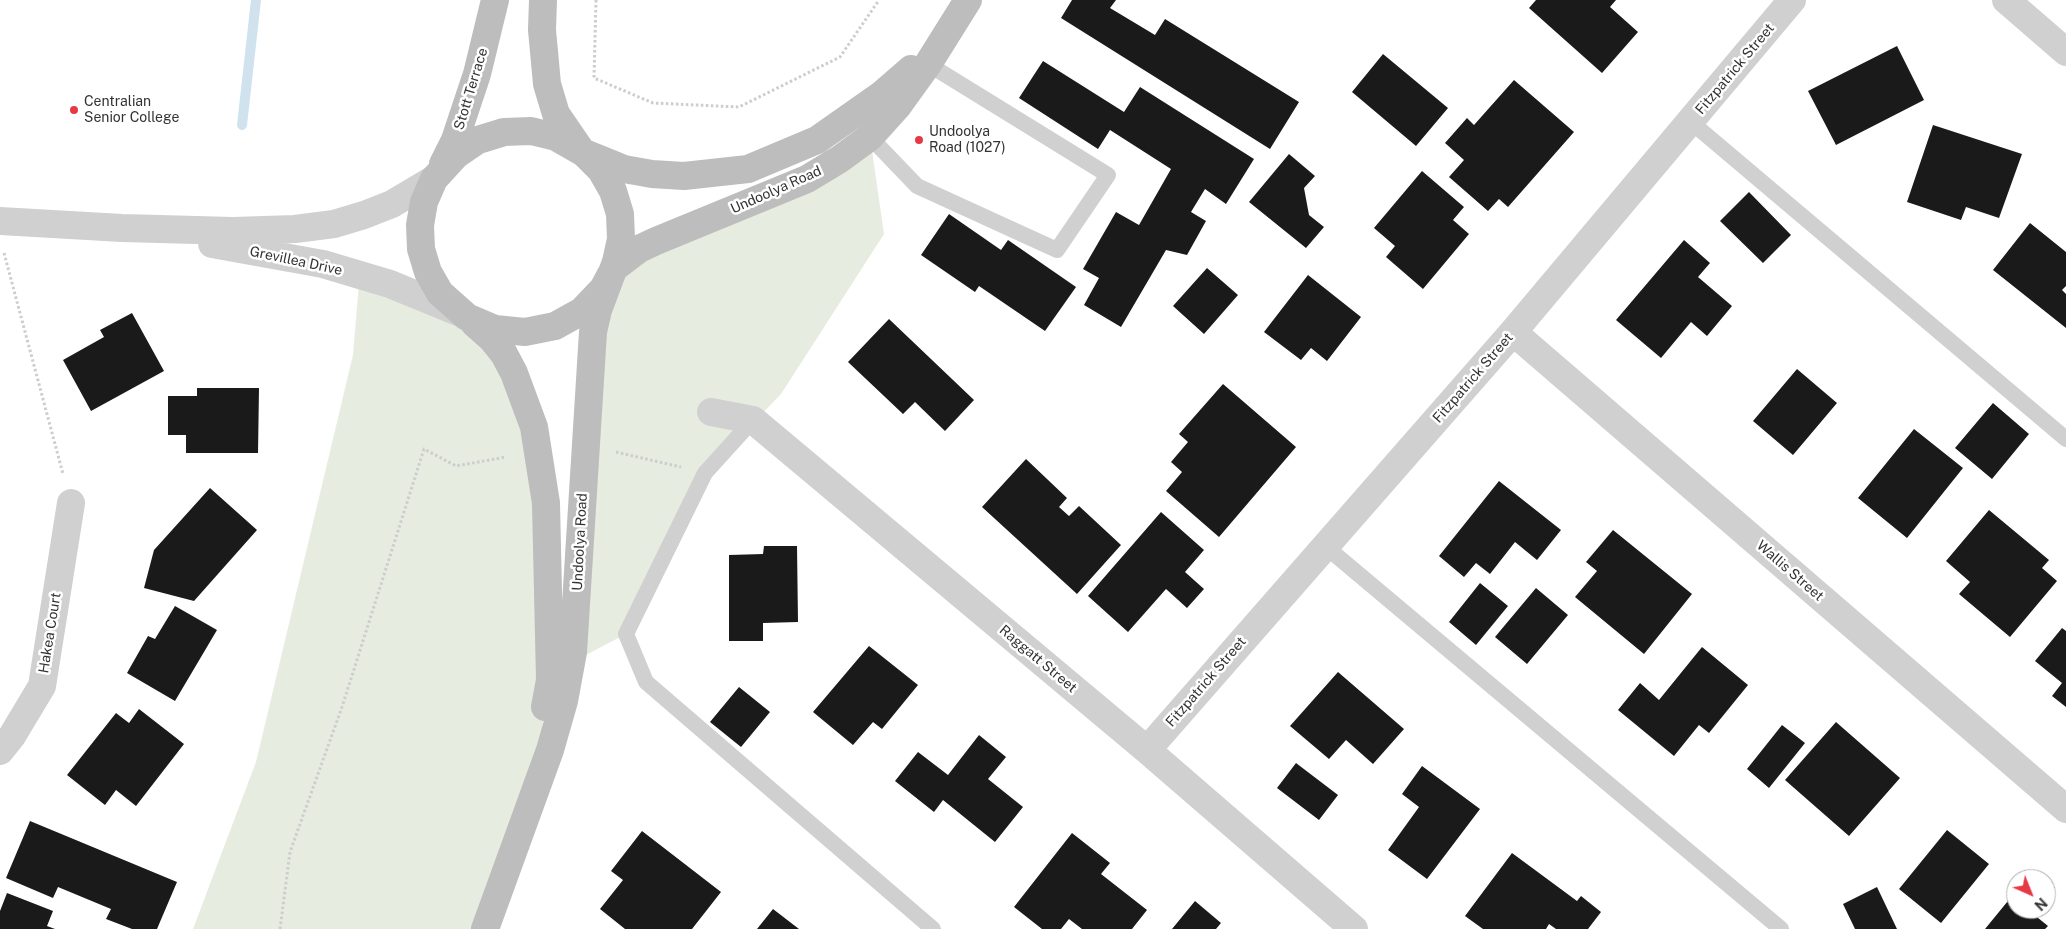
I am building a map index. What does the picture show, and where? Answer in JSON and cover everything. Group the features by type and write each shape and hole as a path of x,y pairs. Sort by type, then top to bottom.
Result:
{"main road":[{"name":"Stott Terrace","path":"436,177 455,140 478,74 495,0"},
{"path":"543,0 542,30 547,84 556,114 582,151"},
{"name":"Undoolya Road","path":"465,316 495,329 525,332 555,326 582,311 603,289 613,271 639,250 656,241 807,179 840,159 870,137 897,107 928,64 968,0"},
{"name":"Undoolya Road","path":"529,807 550,680 546,503 539,452 534,428 514,373 492,338 440,293 428,272 421,249 420,225 424,202 436,177 456,154 478,140 504,132 531,131 556,137 582,151 624,169 652,174 684,176 716,174 748,168 817,140 907,74 948,30"},
{"name":"Undoolya Road","path":"488,928 564,701 572,652 593,332 598,310 613,271 621,239 620,214 613,191 605,177 582,151"}],"street":[{"name":"Fitzpatrick Street","path":"1147,750 1513,332 1792,0"},
{"path":"2006,0 2066,52"},
{"name":"Grevillea Drive","path":"1,233 122,228 233,231 295,229 334,224 392,204 436,177"},
{"name":"Grevillea Drive","path":"122,228 323,264 390,284 465,316"},
{"name":"Wallis Street","path":"1513,332 2066,809"},
{"name":"Raggatt Street","path":"711,412 753,420 1147,750 1354,929"},
{"name":"Hakea Court","path":"0,751 12,736 42,686 71,503"}],"lane":[{"path":"870,137 917,186 1057,250 1108,175 928,64"},
{"path":"1691,122 2066,439"},
{"path":"753,420 705,473 626,634 646,682 932,929"},
{"path":"1325,546 1781,929"}],"path":[{"path":"596,0 594,78 653,103 739,107 840,57 879,0"},
{"path":"1,233 71,503"},
{"path":"585,448 593,447 705,473"},
{"path":"280,929 290,852 342,707 424,449 456,466 539,452"}],"shaded area":[{"path":"870,137 884,234 781,394 705,473 626,634 580,658 611,274"},
{"path":"360,271 440,293 523,396 550,680 529,807 485,929 193,929 256,762 353,355"}],"building":[{"path":"1072,0 1116,0 1110,8 1155,35 1165,19 1299,102 1270,149 1061,18"},
{"path":"1536,0 1616,0 1610,7 1638,32 1602,73 1529,8"},
{"path":"1897,46 1924,100 1836,145 1808,91"},
{"path":"1383,54 1448,108 1416,146 1352,92"},
{"path":"1043,61 1124,112 1140,87 1254,159 1226,204 1205,189 1191,212 1206,221 1187,255 1166,250 1121,327 1084,305 1099,278 1083,269 1116,212 1139,225 1171,169 1110,130 1098,149 1019,98"},
{"path":"1514,80 1574,132 1508,207 1499,199 1488,211 1449,177 1464,160 1445,143 1467,118 1474,125"},
{"path":"1933,125 2022,154 1999,218 1966,207 1961,220 1907,202"},
{"path":"1289,154 1315,176 1304,188 1309,215 1324,227 1306,248 1249,202"},
{"path":"1422,171 1464,207 1453,220 1469,234 1423,289 1386,257 1395,246 1374,228"},
{"path":"1749,192 1791,235 1763,263 1720,221"},
{"path":"949,214 1001,250 1008,240 1076,287 1045,331 979,286 975,292 921,255"},
{"path":"2030,223 2066,252 2066,286 2062,290 2066,294 2066,328 1993,270"},
{"path":"1684,240 1710,263 1698,277 1732,306 1707,336 1691,322 1661,358 1616,320"},
{"path":"1207,268 1238,295 1204,334 1173,306"},
{"path":"1308,275 1361,317 1327,361 1311,348 1301,360 1264,332"},
{"path":"132,313 164,371 91,411 63,360 104,337 100,330"},
{"path":"889,319 974,400 945,431 915,402 903,414 848,362"},
{"path":"1797,369 1837,403 1793,455 1753,421"},
{"path":"1223,384 1296,447 1219,537 1166,491 1182,472 1171,462 1188,442 1179,434"},
{"path":"197,388 259,388 258,453 186,453 186,435 168,435 168,396 197,396"},
{"path":"1993,403 2029,434 1992,479 1955,448"},
{"path":"1914,429 1963,468 1907,538 1858,498"},
{"path":"1026,459 1067,498 1059,507 1069,516 1079,506 1121,545 1077,594 982,507"},
{"path":"1499,481 1561,530 1537,560 1515,542 1490,574 1476,563 1464,577 1439,556"},
{"path":"210,488 257,530 194,601 144,588 154,550"},
{"path":"1989,510 2049,560 2042,568 2057,581 2010,637 1959,594 1970,582 1946,561"},
{"path":"1161,512 1204,550 1185,572 1204,589 1187,608 1166,589 1128,632 1088,596"},
{"path":"1613,530 1692,594 1644,654 1575,597 1597,571 1586,562"},
{"path":"764,546 797,546 798,622 763,623 763,641 729,641 729,555 763,554"},
{"path":"1480,583 1508,606 1476,645 1449,622"},
{"path":"1536,588 1568,615 1527,664 1495,637"},
{"path":"175,606 217,630 175,701 127,673 148,636 155,639"},
{"path":"2062,628 2066,631 2066,707 2052,696 2062,683 2035,661"},
{"path":"869,646 918,685 882,729 873,722 853,745 813,712"},
{"path":"1702,647 1748,685 1709,733 1699,725 1674,756 1618,710 1640,683 1659,700"},
{"path":"1338,672 1404,729 1373,764 1346,740 1329,759 1290,726"},
{"path":"739,687 770,712 741,747 710,722"},
{"path":"139,709 184,744 136,806 116,790 105,805 67,775 116,713 129,723"},
{"path":"1836,722 1900,778 1849,836 1785,780"},
{"path":"1782,725 1805,743 1769,788 1747,769"},
{"path":"979,735 1006,757 988,779 1023,807 995,842 943,800 934,812 895,781 918,752 948,775"},
{"path":"1296,763 1338,795 1319,820 1277,788"},
{"path":"1422,766 1480,809 1427,879 1388,850 1419,807 1402,794"},
{"path":"30,821 177,882 157,929 132,929 106,919 111,909 58,887 53,898 6,878"},
{"path":"1947,830 1989,864 1941,923 1899,889"},
{"path":"642,831 721,892 692,929 625,929 600,909 623,880 611,871"},
{"path":"1072,833 1110,863 1101,874 1147,910 1132,929 1082,929 1069,919 1061,929 1042,929 1014,907"},
{"path":"1512,853 1577,901 1581,896 1601,912 1588,929 1556,929 1549,924 1546,929 1483,929 1465,916"},
{"path":"1877,887 1897,929 1855,929 1843,904"},
{"path":"7,893 53,911 47,926 55,929 0,929 0,911"},
{"path":"1195,901 1221,923 1216,929 1172,929"},
{"path":"2006,903 2006,919 2039,919 2048,926 2045,929 1985,929"},
{"path":"773,909 799,929 757,929"}],"waterway":[{"path":"242,125 256,0"}],"place":[{"name":"Centralian Senior College","path":"74,110"},
{"name":"Undoolya Road (1027)","path":"919,140"}]}
